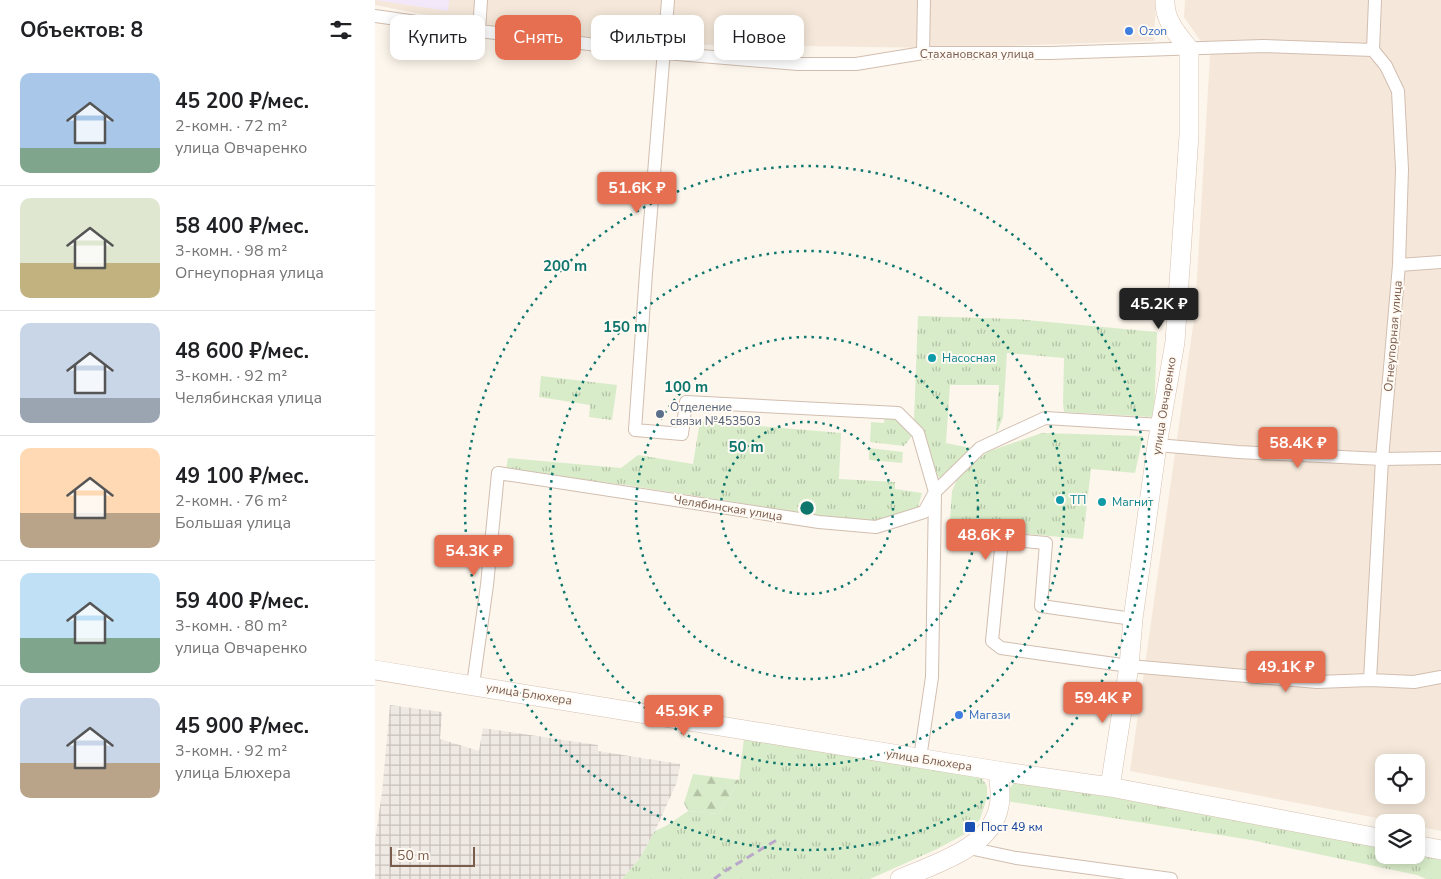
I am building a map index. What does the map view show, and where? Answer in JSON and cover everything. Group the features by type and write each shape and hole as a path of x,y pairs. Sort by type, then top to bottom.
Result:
{"main road":[{"path":"1165,0 1168,18 1174,31 1189,48"},
{"name":"улица Овчаренко","path":"1110,787 1129,666 1133,619 1157,445 1175,342 1189,136 1189,48"},
{"name":"улица Блюхера","path":"375,670 998,771 1110,787 1375,837"},
{"path":"900,879 969,848 991,828 997,815 1000,792 998,771"},
{"path":"1425,847 1441,850"}],"street":[{"path":"480,15 481,0"},
{"path":"668,15 669,0"},
{"path":"923,53 924,0"},
{"path":"1373,50 1375,0"},
{"name":"Стахановская улица","path":"375,16 390,18"},
{"name":"Стахановская улица","path":"485,32 591,44"},
{"name":"Стахановская улица","path":"704,56 798,64 855,64 923,53 1050,53 1263,46 1373,50"},
{"name":"Огнеупорная улица","path":"1370,680 1382,459 1399,265 1402,169 1398,91 1387,66 1373,50"},
{"path":"664,60 657,124 635,430 682,434 686,402 898,413 918,433 935,492 932,677 920,758"},
{"path":"1399,265 1441,262"},
{"name":"Челябинская улица","path":"498,473 819,522 876,527 924,512 935,492 981,448 1045,418 1161,425"},
{"path":"1157,445 1239,452 1382,459 1441,458"},
{"name":"улица Блюхера","path":"473,685 487,585 498,473"},
{"path":"1133,619 1041,606 1046,543 1001,539 992,641 1001,648 1129,666 1317,682 1370,680 1414,682 1441,677"},
{"path":"969,848 1015,858 1171,879"}],"shaded area":[{"path":"375,0 1156,0 1154,41 944,48 804,46 804,15 714,15 714,45 704,45 704,15 591,15 591,38 581,37 581,15 495,15 495,28 485,26 485,15 426,15 375,5"},
{"path":"375,0 449,0 448,11"},
{"path":"1185,0 1441,0 1441,831 1425,828 1425,814 1375,814 1375,818 1130,771 1195,312 1210,55 1184,17"},
{"path":"390,705 442,712 440,739 479,751 483,728 598,745 598,751 680,764 677,782 655,831 640,858 622,879 375,879 375,840 382,793"}],"green space":[{"path":"918,316 1015,319 1157,332 1154,417 1064,412 1064,358 1007,353 1003,417 996,435 999,385 950,385 946,443 975,449 943,478 937,477 923,433 914,420"},
{"path":"541,376 617,385 612,420 589,417 590,405 539,397"},
{"path":"885,416 893,418 900,423 912,436 904,446 870,442 871,422 884,423"},
{"path":"700,421 841,433 839,479 895,482 895,489 922,493 917,511 873,524 626,485 506,470 508,458 621,468 638,455 693,464"},
{"path":"1042,433 1143,436 1135,473 1091,469 1083,539 992,531 990,539 949,535 952,491 958,477 987,452"},
{"path":"869,448 903,452 902,463 869,460"},
{"path":"744,738 979,774 987,786 987,797 980,819 969,832 937,849 870,879 622,879 640,858 655,831 688,811 719,814 739,780"},
{"path":"693,774 739,780 719,814 688,811 684,803"},
{"path":"1014,783 1043,784 1375,844 1375,864 1425,864 1425,854 1441,857 1441,879 1426,879 1417,875 1251,840 1006,801 1007,791"}],"railway":[{"path":"714,879 780,838"}],"place":[{"name":"Ozon","path":"1129,31"},
{"name":"Насосная","path":"932,358"},
{"name":"Отделение связи №453503","path":"660,414"},
{"name":"ТП","path":"1060,500"},
{"name":"Магнит","path":"1102,502"},
{"name":"Магази","path":"959,715"},
{"name":"Пост 49 км","path":"970,827"}]}
